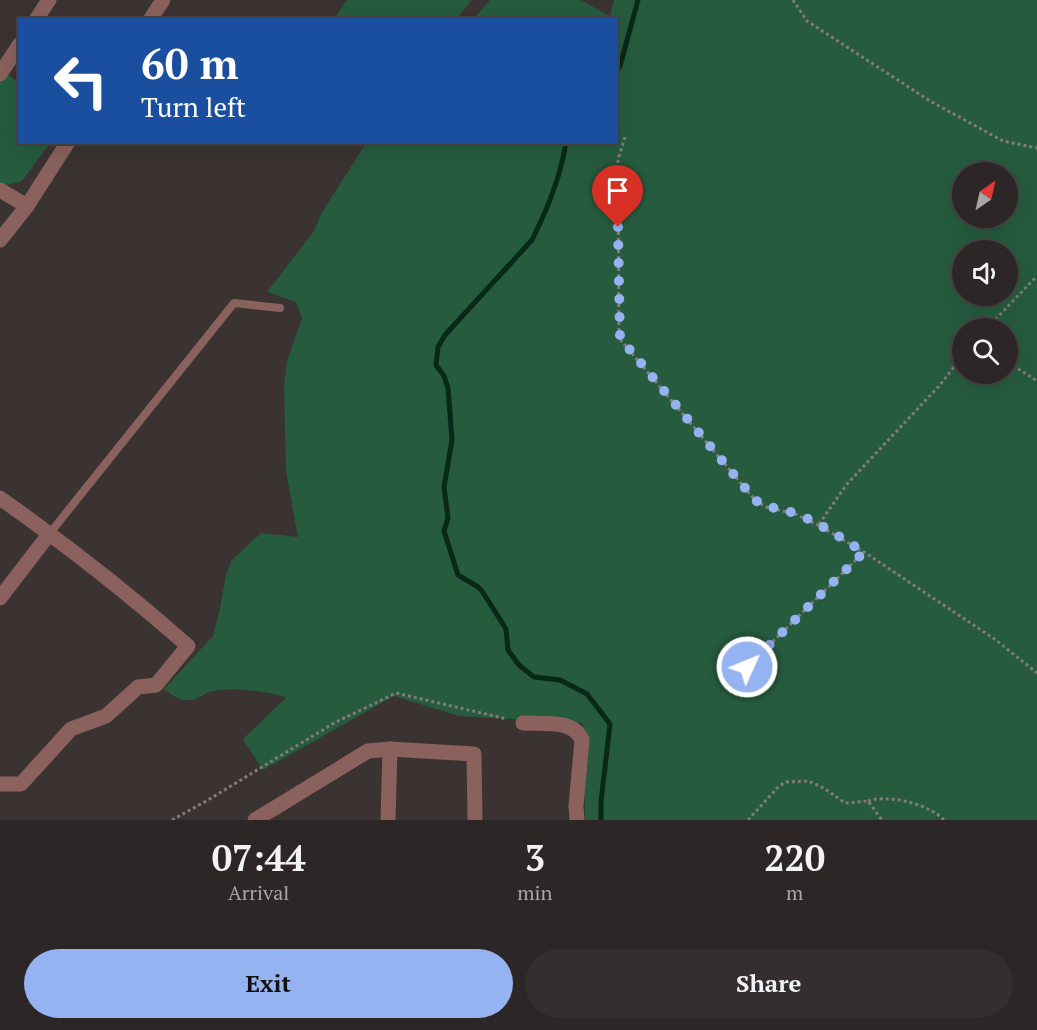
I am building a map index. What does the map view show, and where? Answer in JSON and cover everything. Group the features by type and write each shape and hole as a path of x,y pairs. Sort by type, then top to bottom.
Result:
{"street":[{"path":"37,18 49,0"},
{"path":"151,18 164,0"},
{"path":"0,74 18,47"},
{"path":"0,240 27,206 67,144"},
{"path":"0,190 27,206"},
{"path":"0,498 50,533 145,608 188,646 156,685 138,687 106,716 71,729 21,784 0,783"},
{"path":"0,598 50,533"},
{"path":"523,723 571,726 579,732 582,740 576,806 577,820"},
{"path":"388,820 390,749"},
{"path":"255,820 368,751 390,749 474,754 475,820"}],"lane":[{"path":"50,533 234,303 280,308"}],"path":[{"path":"793,0 807,21 930,101 1003,141 1037,148"},
{"path":"625,137 618,160 620,338 755,500 766,507 795,514 864,552 996,640 1037,673"},
{"path":"997,318 1037,276"},
{"path":"818,525 847,484 952,369"},
{"path":"1018,369 1037,381"},
{"path":"747,667 864,552"},
{"path":"172,820 334,723 396,693 523,723"},
{"path":"748,820 779,786 786,782 808,781 824,788 846,803 868,801 879,797 925,807 936,812 944,820"},
{"path":"868,801 882,820"}],"green space":[{"path":"347,0 472,0 457,18 335,18"},
{"path":"490,0 580,0 610,16 614,0 1037,0 1037,820 585,820 583,723 459,716 394,696 263,770 243,739 287,697 259,691 231,689 212,691 193,700 182,700 164,689 213,636 231,561 261,533 298,537 286,471 284,385 287,361 302,318 296,302 267,292 314,231 321,214 365,144 618,144 618,18 474,18"},
{"path":"6,73 18,82 18,144 49,144 22,181 4,186 0,183 0,82"}],"waterway":[{"path":"618,69 638,0"},
{"path":"566,144 553,192 532,240 445,335 438,347 436,365 444,376 448,388 452,440 444,487 448,518 444,531 458,575 482,591 506,629 508,650 519,665 534,677 560,680 587,694 610,724 601,820"}],"route":[{"path":"618,227 620,338 755,500 766,507 795,514 864,552 747,667"}]}
